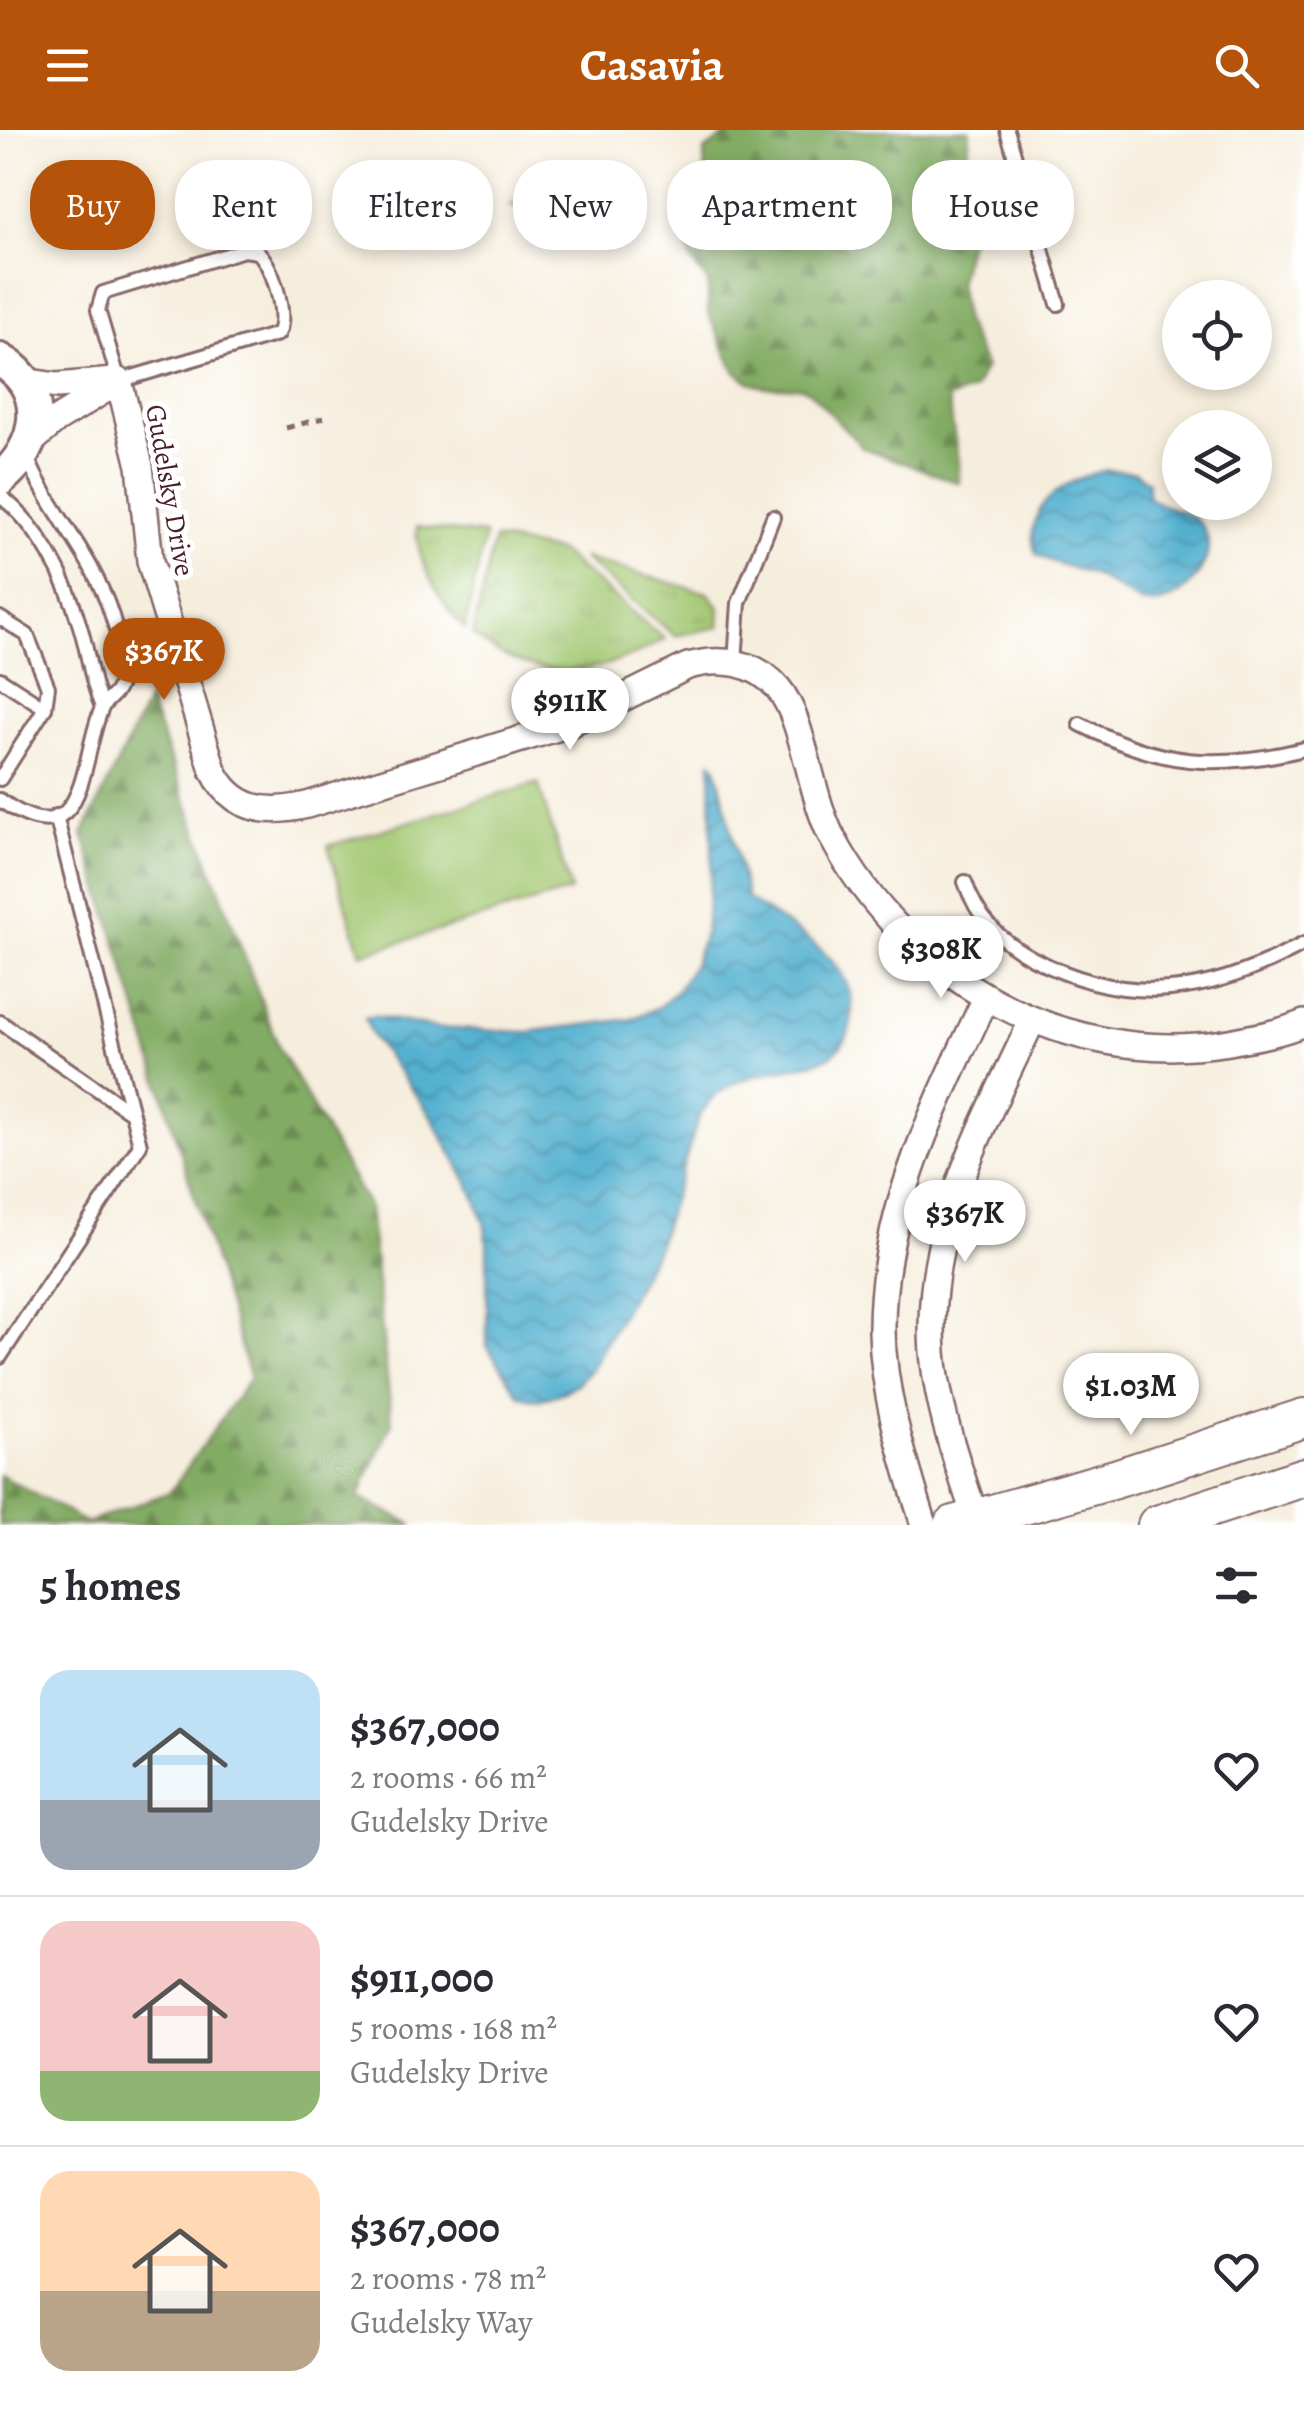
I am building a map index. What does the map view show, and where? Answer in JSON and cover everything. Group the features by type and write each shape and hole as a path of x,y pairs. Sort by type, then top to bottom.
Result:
{"main road":[{"path":"969,1523 1304,1418"},
{"path":"1157,1525 1304,1477"}],"street":[{"name":"Gudelsky Drive","path":"7,362 61,386 119,380"},
{"path":"0,479 28,448 34,411 7,362"},
{"name":"Gudelsky Drive","path":"28,448 56,420 119,380"},
{"name":"Gudelsky Drive","path":"119,380 140,466 150,560 202,737 219,782 228,794 250,807 269,812 288,810 359,790 570,724 688,666 735,662"},
{"path":"735,662 765,676 786,699 810,784 829,832 870,898 924,954 986,998 1032,1021 1086,1038 1160,1047 1256,1038 1304,1023"},
{"path":"924,1525 886,1377 882,1330 890,1245 901,1196 922,1137 986,998"},
{"path":"969,1523 936,1376 932,1334 939,1251 968,1157 1032,1021"}],"lane":[{"path":"1007,130 1058,304"},
{"path":"244,250 262,256 282,317 278,334 119,380 98,310 103,293 244,250"},
{"path":"0,800 32,818 56,816 73,804 102,706 118,689 121,671 114,621 94,568 40,490 28,448"},
{"path":"0,496 25,520 58,572 79,621 90,676 102,706"},
{"path":"735,662 739,603 774,518"},
{"path":"0,618 26,635 48,686 44,708 0,779"},
{"path":"0,678 44,708"},
{"path":"1080,724 1133,749 1182,759 1249,762 1304,749"},
{"path":"0,1357 140,1145 56,816"},
{"path":"965,882 972,905 992,932 1059,972 1104,987 1143,992 1196,987 1234,976 1304,944"},
{"path":"0,1022 132,1113"}],"path":[{"path":"286,428 323,418"}],"green space":[{"path":"734,130 970,130 968,160 912,160 912,250 967,250 958,283 965,323 985,367 974,389 948,399 959,483 863,448 802,387 765,387 749,382 735,371 708,314 708,282 690,258 688,250 892,250 892,160 704,160 704,151"},
{"path":"417,527 485,535 465,629 432,582 421,554"},
{"path":"494,539 560,552 665,639 617,662 568,670 544,669 496,651 473,635"},
{"path":"582,558 708,593 720,608 719,627 675,636"},
{"path":"148,700 279,1048 369,1208 392,1423 358,1498 414,1525 0,1525 0,1475 87,1523 170,1492 250,1378 83,834"},
{"path":"538,783 571,891 361,954 328,846"}],"water":[{"path":"1108,470 1136,472 1148,482 1148,496 1162,504 1162,520 1196,520 1205,531 1206,559 1199,573 1176,596 1144,603 1093,575 1036,554 1033,537 1041,508 1063,487"},
{"path":"711,761 716,765 747,898 801,934 834,963 851,1000 850,1029 842,1044 825,1059 754,1076 710,1101 699,1117 657,1248 592,1368 564,1392 539,1400 520,1396 487,1346 487,1243 472,1190 429,1113 372,1036 365,1018 374,1016 436,1028 525,1032 632,1019 659,1007 678,989 694,963 705,931 712,864"}]}
